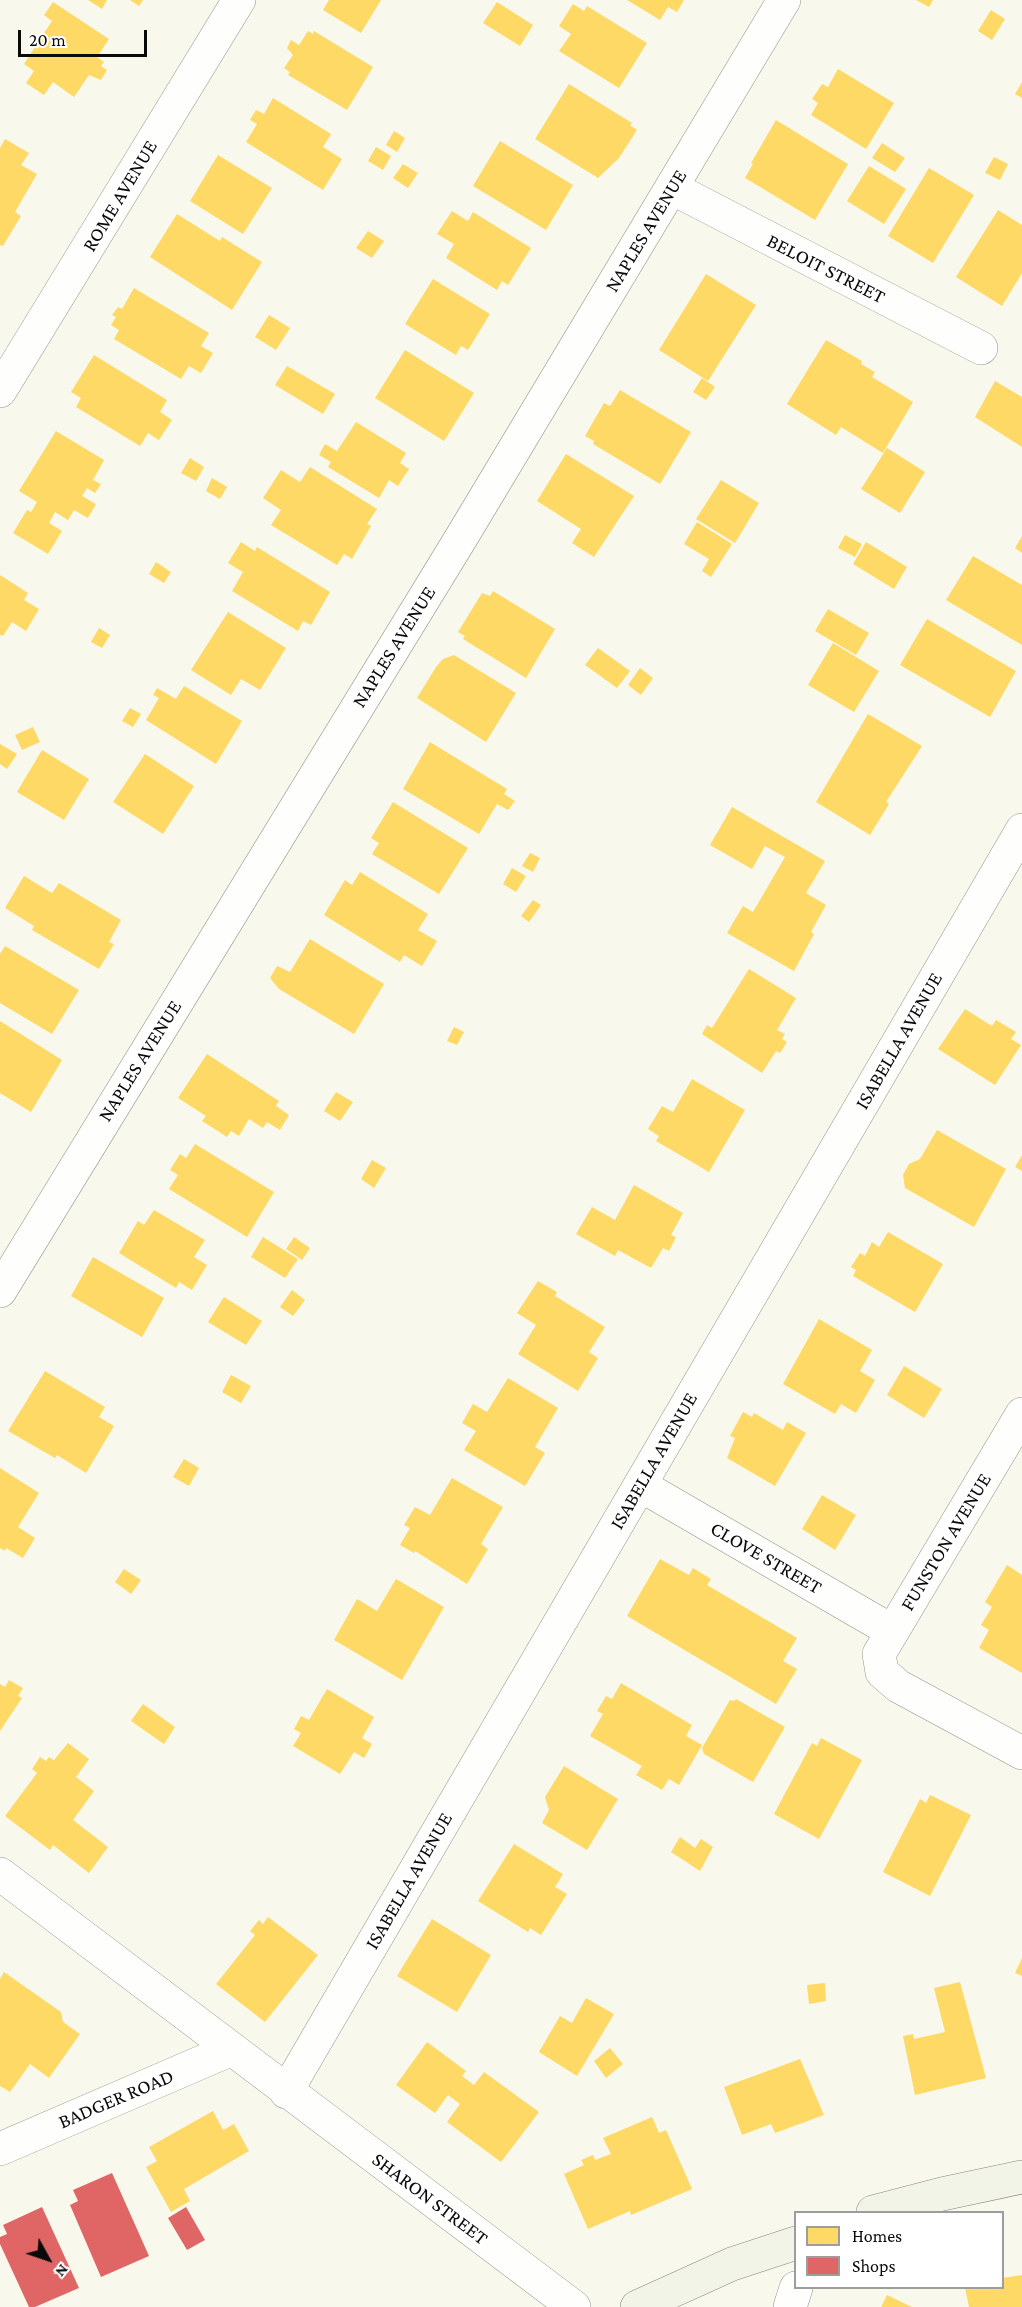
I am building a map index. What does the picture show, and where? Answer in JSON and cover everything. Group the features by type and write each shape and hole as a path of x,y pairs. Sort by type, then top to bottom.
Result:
{"main road":[{"path":"876,2211 922,2198 1022,2176"},
{"path":"637,2307 732,2264 794,2243"}],"street":[{"name":"ROME AVENUE","path":"0,391 239,0"},
{"name":"NAPLES AVENUE","path":"0,1291 672,188 784,0"},
{"name":"BELOIT STREET","path":"672,188 981,348"},
{"name":"ISABELLA AVENUE","path":"286,2092 1022,830"},
{"name":"FUNSTON AVENUE","path":"1022,1414 879,1654 882,1672 898,1686 1022,1753"},
{"name":"CLOVE STREET","path":"640,1485 892,1631"},
{"path":"0,1874 232,2049"},
{"name":"SHARON STREET","path":"232,2049 286,2092 574,2307"},
{"name":"BADGER ROAD","path":"0,2149 232,2049"},
{"path":"790,2307 796,2289"}],"building: Homes":[{"path":"88,0 107,0 102,9"},
{"path":"130,0 143,0 139,6"},
{"path":"329,0 381,0 361,33 323,10"},
{"path":"627,0 684,0 677,12 668,7 660,20"},
{"path":"916,0 933,0 929,7"},
{"path":"53,2 109,39 97,57 104,62 101,66 107,70 101,80 89,75 74,97 53,82 44,95 26,83 34,71 24,64 52,21 44,15"},
{"path":"497,2 533,25 520,46 483,23"},
{"path":"573,4 584,11 587,6 647,43 619,88 559,51 571,34 559,26"},
{"path":"991,10 1005,19 992,40 978,31"},
{"path":"308,31 313,34 314,31 373,67 347,110 288,75 290,72 284,68 293,55 287,48 291,40 299,45"},
{"path":"838,69 894,103 866,149 811,115 818,103 812,99 822,84 828,87"},
{"path":"1022,82 1022,98 1015,94"},
{"path":"569,84 632,123 630,125 637,130 619,158 598,178 535,139"},
{"path":"273,98 331,134 323,147 342,159 323,190 246,142 257,124 250,120 256,110 264,114"},
{"path":"776,120 848,164 815,220 745,178"},
{"path":"394,131 405,138 397,152 386,145"},
{"path":"5,139 29,153 21,165 37,174 15,212 21,216 3,246 0,245 0,148"},
{"path":"500,141 573,185 546,230 473,186"},
{"path":"882,143 905,158 895,172 872,158"},
{"path":"376,147 391,156 383,170 368,161"},
{"path":"218,155 272,188 243,234 190,201"},
{"path":"994,157 1008,164 1000,180 985,173"},
{"path":"403,164 418,173 408,188 393,178"},
{"path":"869,166 906,189 884,224 847,201"},
{"path":"929,168 974,195 933,263 888,236"},
{"path":"998,210 1022,225 1022,273 1002,306 956,277"},
{"path":"452,211 468,221 473,212 531,248 508,285 502,281 497,290 446,258 454,244 437,234"},
{"path":"177,214 220,241 222,237 262,262 232,310 150,257"},
{"path":"368,231 384,241 372,258 356,248"},
{"path":"706,274 756,305 708,381 659,350"},
{"path":"433,279 490,314 468,350 461,346 456,355 405,324"},
{"path":"134,288 209,333 201,346 213,353 201,373 189,366 181,379 114,339 119,330 111,325 116,317 112,315 118,307 122,309"},
{"path":"269,315 290,328 276,350 255,337"},
{"path":"826,340 862,361 861,364 875,372 872,377 913,402 883,453 841,427 836,435 787,404"},
{"path":"405,350 474,393 444,441 375,398"},
{"path":"94,355 167,400 160,412 172,420 159,440 148,433 140,446 76,407 81,398 71,392"},
{"path":"287,366 335,394 323,414 275,385"},
{"path":"702,378 715,387 706,400 693,392"},
{"path":"995,381 1022,397 1022,447 975,417"},
{"path":"620,390 691,432 660,484 593,444 594,441 585,436 604,403 610,406"},
{"path":"356,422 406,453 400,463 409,469 398,486 389,480 379,498 328,467 331,462 319,455 325,444 337,451"},
{"path":"56,431 104,460 93,480 101,484 95,493 87,488 82,496 96,504 88,518 74,510 68,520 55,512 49,523 62,531 48,554 13,533 27,510 31,512 37,502 19,491"},
{"path":"887,448 925,472 900,513 861,489"},
{"path":"566,454 634,496 594,557 572,543 581,529 537,501"},
{"path":"190,458 204,467 196,481 181,473"},
{"path":"310,467 377,509 367,524 371,526 352,559 344,554 337,565 271,525 281,510 263,498 281,470 300,482"},
{"path":"212,478 227,487 220,499 206,491"},
{"path":"721,480 759,503 735,543 696,519"},
{"path":"697,522 732,544 711,577 702,571 709,559 684,544"},
{"path":"845,535 862,544 855,557 838,548"},
{"path":"1022,536 1022,553 1015,548"},
{"path":"241,542 255,551 257,547 330,592 311,625 303,621 298,631 232,591 243,572 228,563"},
{"path":"866,542 907,567 894,589 853,564"},
{"path":"973,556 1022,585 1022,645 946,600"},
{"path":"156,562 171,572 164,583 149,574"},
{"path":"0,575 28,593 24,600 39,609 26,631 12,622 3,636 0,635"},
{"path":"493,591 555,629 526,678 463,639 465,636 458,632 482,593 490,596"},
{"path":"828,609 869,633 856,655 815,631"},
{"path":"228,612 286,648 260,690 241,679 231,695 191,670"},
{"path":"927,619 1016,671 990,717 900,665"},
{"path":"99,628 110,635 102,648 91,642"},
{"path":"833,643 879,671 854,712 808,685"},
{"path":"598,648 630,671 617,688 585,665"},
{"path":"454,655 516,693 486,742 417,698 436,667 443,659"},
{"path":"640,668 653,678 641,695 628,685"},
{"path":"184,686 242,721 216,764 146,720 159,698 153,695 157,688 176,699"},
{"path":"130,708 141,714 133,727 122,721"},
{"path":"868,714 922,746 886,802 889,804 870,835 816,802"},
{"path":"33,727 40,742 22,750 15,735"},
{"path":"430,742 507,789 504,794 515,801 508,810 497,804 479,834 403,789"},
{"path":"0,744 17,754 7,769 0,764"},
{"path":"42,750 89,779 64,820 17,792"},
{"path":"145,754 194,786 163,834 113,802"},
{"path":"393,802 468,848 439,894 372,854 379,843 371,838"},
{"path":"732,807 825,861 806,893 826,905 811,932 814,934 794,971 727,933 743,906 753,912 785,857 765,846 752,869 710,845"},
{"path":"530,853 540,858 533,872 522,866"},
{"path":"512,868 526,876 516,892 503,884"},
{"path":"360,872 428,914 418,930 437,941 422,966 404,955 400,962 324,915 345,880 352,885"},
{"path":"24,876 52,893 59,883 121,920 109,942 114,944 99,969 32,930 34,926 5,908"},
{"path":"533,900 541,905 529,922 521,916"},
{"path":"310,939 384,984 354,1034 279,989 270,978 277,966 290,972"},
{"path":"5,946 79,990 52,1034 0,1003 0,954"},
{"path":"749,969 796,998 777,1030 785,1034 782,1039 787,1042 780,1053 776,1051 762,1073 702,1034 707,1025 712,1028"},
{"path":"965,1009 992,1026 996,1020 1016,1032 1011,1039 1021,1045 995,1085 938,1049"},
{"path":"0,1021 62,1060 31,1112 0,1093"},
{"path":"454,1027 464,1032 457,1045 447,1041"},
{"path":"207,1054 279,1101 276,1106 289,1115 280,1130 267,1122 263,1128 249,1119 239,1136 231,1131 227,1137 202,1121 206,1116 178,1098"},
{"path":"692,1079 745,1110 709,1172 656,1141 659,1136 648,1129 662,1106 673,1112"},
{"path":"336,1092 353,1102 340,1121 324,1111"},
{"path":"937,1130 1006,1169 974,1227 905,1188 903,1175 909,1164 920,1159"},
{"path":"195,1144 274,1192 247,1237 169,1189 178,1175 170,1170 180,1154 186,1158"},
{"path":"1022,1155 1022,1171 1015,1167"},
{"path":"372,1160 386,1168 374,1188 361,1179"},
{"path":"634,1185 683,1213 671,1235 676,1237 669,1251 663,1248 651,1268 618,1250 615,1256 576,1234 592,1207 615,1220"},
{"path":"154,1210 205,1240 194,1257 207,1265 192,1290 179,1282 176,1288 119,1253 138,1221 144,1225"},
{"path":"888,1232 943,1264 915,1312 853,1276 856,1270 851,1267 860,1253 865,1256 872,1242 879,1247"},
{"path":"263,1237 298,1259 285,1278 251,1257"},
{"path":"294,1237 310,1248 302,1260 286,1249"},
{"path":"93,1257 164,1298 142,1337 71,1296"},
{"path":"538,1281 557,1292 555,1296 605,1327 589,1352 598,1358 578,1391 518,1354 536,1325 517,1313"},
{"path":"292,1290 305,1300 293,1316 280,1307"},
{"path":"224,1297 262,1321 246,1345 208,1322"},
{"path":"819,1319 872,1350 860,1371 875,1380 856,1413 841,1404 835,1414 783,1384"},
{"path":"904,1366 942,1389 924,1418 887,1395"},
{"path":"45,1371 105,1407 99,1417 114,1426 86,1473 57,1455 55,1458 8,1431"},
{"path":"231,1375 251,1386 241,1403 222,1392"},
{"path":"508,1378 558,1408 535,1447 545,1453 525,1486 464,1450 476,1431 462,1423 473,1404 487,1412"},
{"path":"743,1412 752,1417 754,1413 783,1430 787,1422 806,1433 775,1486 727,1458 735,1438 730,1436"},
{"path":"184,1459 199,1468 189,1486 173,1477"},
{"path":"0,1468 39,1493 18,1527 35,1538 23,1558 6,1548 5,1551 0,1548"},
{"path":"452,1478 503,1507 481,1544 488,1549 467,1584 415,1551 414,1553 400,1545 410,1528 404,1525 415,1507 430,1515"},
{"path":"822,1495 856,1515 835,1550 802,1529"},
{"path":"660,1559 689,1575 693,1568 711,1579 707,1585 797,1638 783,1661 797,1669 776,1704 627,1616"},
{"path":"1007,1565 1022,1575 1022,1673 979,1648 989,1630 981,1625 992,1607 985,1602"},
{"path":"124,1569 141,1580 131,1594 115,1582"},
{"path":"396,1579 444,1607 402,1680 334,1640 357,1599 377,1611"},
{"path":"9,1680 23,1688 18,1696 22,1698 0,1731 0,1684 5,1687"},
{"path":"621,1683 692,1725 686,1736 702,1745 679,1785 669,1779 662,1790 636,1775 642,1766 590,1736 603,1714 597,1711 606,1696 612,1699"},
{"path":"327,1689 374,1717 362,1738 372,1744 364,1758 354,1752 340,1774 293,1746 301,1733 294,1729 301,1716 309,1720"},
{"path":"736,1699 785,1727 753,1782 704,1754 702,1748 730,1700"},
{"path":"143,1704 175,1727 164,1744 131,1721"},
{"path":"821,1738 862,1760 819,1839 774,1814 812,1743 817,1746"},
{"path":"68,1743 89,1759 76,1777 94,1791 73,1820 108,1847 89,1873 53,1845 50,1850 5,1816 37,1773 32,1769 40,1757 46,1761 49,1757 54,1760"},
{"path":"564,1766 618,1799 587,1850 542,1823 549,1810 545,1797"},
{"path":"930,1795 971,1815 930,1896 883,1872 920,1799 926,1803"},
{"path":"680,1837 695,1848 701,1839 713,1847 700,1871 671,1852"},
{"path":"514,1844 563,1874 555,1887 567,1894 541,1935 530,1928 528,1932 478,1901"},
{"path":"268,1917 318,1955 265,2022 216,1984 255,1935 250,1931 259,1920 263,1924"},
{"path":"432,1919 491,1955 457,2012 397,1976"},
{"path":"1022,1958 1022,1976 1015,1973"},
{"path":"4,1972 61,2012 63,2022 80,2034 49,2078 30,2064 10,2092 0,2086 0,1979"},
{"path":"960,1982 986,2078 915,2095 903,2036 913,2034 914,2039 945,2032 934,1988"},
{"path":"825,1983 826,2001 809,2004 807,1985"},
{"path":"586,1998 614,2014 577,2076 539,2052 560,2016 572,2023"},
{"path":"427,2042 466,2071 462,2076 474,2085 484,2072 539,2112 501,2162 447,2122 460,2104 448,2095 435,2113 396,2085"},
{"path":"610,2048 623,2064 606,2078 594,2061"},
{"path":"800,2059 824,2115 775,2133 771,2124 742,2135 724,2087"},
{"path":"213,2111 223,2130 234,2124 249,2151 184,2189 190,2201 171,2212 146,2167 157,2161 149,2147"},
{"path":"652,2117 659,2133 666,2130 692,2189 631,2215 630,2211 588,2229 564,2174 584,2165 581,2160 593,2155 595,2160 611,2154 603,2138"},
{"path":"1022,2275 1022,2307 969,2307 965,2289 1004,2289 1004,2278"},
{"path":"887,2295 912,2307 881,2307"}],"building: Shops":[{"path":"112,2173 149,2256 101,2277 70,2205 78,2201 73,2190"},
{"path":"42,2207 79,2288 35,2307 29,2307 0,2244 0,2237 7,2234 3,2225"},
{"path":"186,2207 205,2240 187,2250 168,2218"}]}
